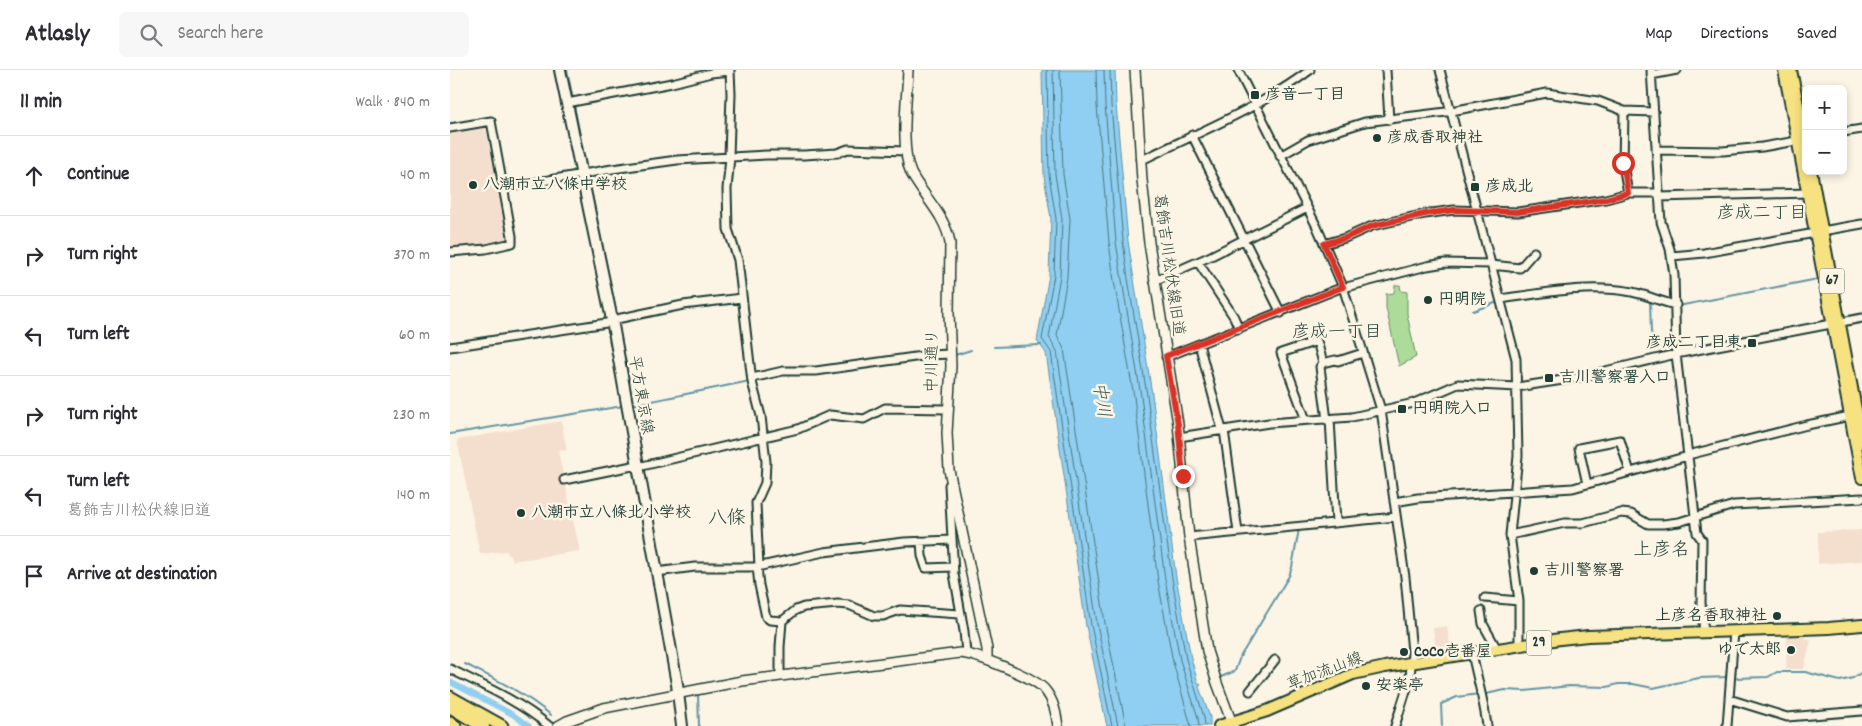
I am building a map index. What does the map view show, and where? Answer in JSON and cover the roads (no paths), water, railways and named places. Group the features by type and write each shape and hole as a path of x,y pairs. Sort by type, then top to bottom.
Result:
{"highway":[{"path":"450,696 484,721"},
{"path":"450,706 484,721 501,726"},
{"path":"450,716 467,726"},
{"path":"450,723 456,726"}],"main road":[{"name":"平方東京線","path":"560,70 612,321 678,693 682,726"},
{"name":"67","path":"1784,70 1802,137"},
{"name":"67","path":"1791,70 1802,135"},
{"name":"67","path":"1806,175 1808,193 1819,232"},
{"name":"67","path":"1812,175 1819,232 1836,323 1862,441"},
{"name":"67","path":"1856,415 1862,478"},
{"name":"草加流山線","path":"1228,725 1289,702 1353,674 1497,649 1588,636 1862,625"}],"street":[{"path":"567,104 730,70 730,157 727,188 728,229 738,260 752,378 764,437 766,474 762,492 756,503 756,510 759,585 766,617 770,620 782,621 796,610 804,607 838,604 849,605 874,616 883,616 900,610 960,614"},
{"name":"中川通り","path":"908,70 906,151 912,175 941,219 949,236 950,354 947,408 949,470 987,649 987,659"},
{"name":"葛飾吉川松伏線旧道","path":"1134,70 1140,159 1154,281 1179,437 1189,537 1207,651 1228,725"},
{"path":"1238,70 1307,208 1343,288 1381,410 1404,577 1412,663 1408,685 1394,726"},
{"path":"1140,159 1256,104 1290,85 1310,70"},
{"path":"1386,70 1389,120"},
{"path":"1440,70 1516,359 1518,456 1510,535 1519,601 1519,646"},
{"path":"1677,70 1651,72 1660,222 1672,256 1676,306 1676,354 1697,533 1702,540 1701,603 1704,632"},
{"path":"1280,156 1308,140 1365,122 1451,111 1547,93 1598,101 1624,111 1654,112"},
{"path":"1624,111 1623,165 1628,193"},
{"path":"450,128 491,121 512,236 512,243 486,249 450,252"},
{"path":"1847,131 1862,129"},
{"path":"1192,135 1282,312"},
{"path":"1656,150 1724,151 1802,141"},
{"path":"502,188 676,160 810,155 837,153 848,150 906,151"},
{"path":"1324,244 1345,238 1372,226 1425,214 1454,210 1518,212 1606,199 1628,193 1659,195 1808,193"},
{"path":"1154,281 1198,262 1307,208"},
{"path":"1672,256 1704,254 1862,224"},
{"path":"1166,356 1343,288 1445,263 1491,264 1520,268 1534,252"},
{"path":"1198,262 1234,317 1239,329"},
{"path":"1501,299 1566,290 1610,290 1640,294 1676,306"},
{"path":"450,348 612,321 683,305 742,298"},
{"path":"1179,437 1269,423 1352,417 1414,403 1458,384 1517,387 1576,378 1676,354 1862,318"},
{"path":"1306,420 1280,353 1317,341 1323,363 1320,367 1328,420 1336,523"},
{"path":"1199,344 1223,430 1238,532"},
{"path":"1323,363 1338,361 1363,353"},
{"path":"752,378 783,371 816,371 929,355 950,354"},
{"path":"564,480 638,466 798,429 833,415 864,419 885,408 947,408"},
{"path":"1394,502 1418,498 1572,488 1794,428 1856,415"},
{"path":"1587,484 1579,448 1620,440 1630,472"},
{"path":"949,470 953,566 966,653"},
{"path":"1510,535 1565,523 1573,525 1583,524 1621,513 1631,514 1648,524 1672,524 1734,506 1862,498"},
{"path":"1189,537 1396,517"},
{"path":"656,572 695,567 758,567 824,552 921,541 952,540"},
{"path":"921,541 922,556 926,568 953,566"},
{"path":"1485,598 1519,601"},
{"path":"1481,611 1482,624 1497,649"},
{"path":"780,676 782,621"},
{"path":"1727,726 1734,631"},
{"path":"558,726 604,708 742,681 966,653 987,659 1041,686 1054,703 1058,726"},
{"path":"1472,653 1484,701 1487,726"},
{"path":"1250,691 1275,660"},
{"path":"450,669 508,698 527,709 549,726"},
{"path":"1729,699 1787,717 1862,711"}],"water":[{"name":"中川","path":"1042,70 1115,70 1116,104 1128,241 1152,394 1176,577 1191,658 1210,717 1210,726 1107,726 1086,626 1046,353 1037,341 1049,275 1051,219 1044,176"}],"waterway":[{"path":"567,70 573,99"},
{"path":"574,105 587,171"},
{"path":"588,176 617,316"},
{"path":"1678,306 1818,279"},
{"path":"1650,300 1651,332 1654,340"},
{"path":"1473,311 1498,302"},
{"path":"618,322 633,404"},
{"path":"994,347 1041,345"},
{"path":"955,355 971,350"},
{"path":"860,368 905,362"},
{"path":"806,374 816,374"},
{"path":"632,405 750,381"},
{"path":"450,434 623,406"},
{"path":"1221,677 1235,671 1240,657 1289,576 1299,529"},
{"path":"465,664 520,693 551,715"},
{"path":"1734,678 1768,677 1777,672 1805,672 1840,681 1853,678 1862,672"},
{"path":"1486,694 1505,690 1525,691 1569,686 1607,687 1618,684 1633,684 1653,688 1699,678 1729,677"},
{"path":"450,682 512,714 529,726"},
{"path":"698,694 699,726"},
{"path":"1442,726 1441,704 1457,697 1479,694"}],"place":[{"name":"彦音一丁目","path":"1255,95"},
{"name":"彦成香取神社","path":"1377,138"},
{"name":"八潮市立八條中学校","path":"473,185"},
{"name":"彦成北","path":"1475,187"},
{"name":"円明院","path":"1428,300"},
{"name":"彦成二丁目東","path":"1752,343"},
{"name":"吉川警察署入口","path":"1549,378"},
{"name":"円明院入口","path":"1402,409"},
{"name":"八潮市立八條北小学校","path":"521,513"},
{"name":"吉川警察署","path":"1534,571"},
{"name":"上彦名香取神社","path":"1777,616"},
{"name":"ゆで太郎","path":"1791,650"},
{"name":"CoCo壱番屋","path":"1404,652"},
{"name":"安楽亭","path":"1366,686"}],"district":[{"name":"彦成二丁目","path":"1762,214"},
{"name":"彦成一丁目","path":"1337,333"},
{"name":"八條","path":"727,519"},
{"name":"上彦名","path":"1662,551"}]}
